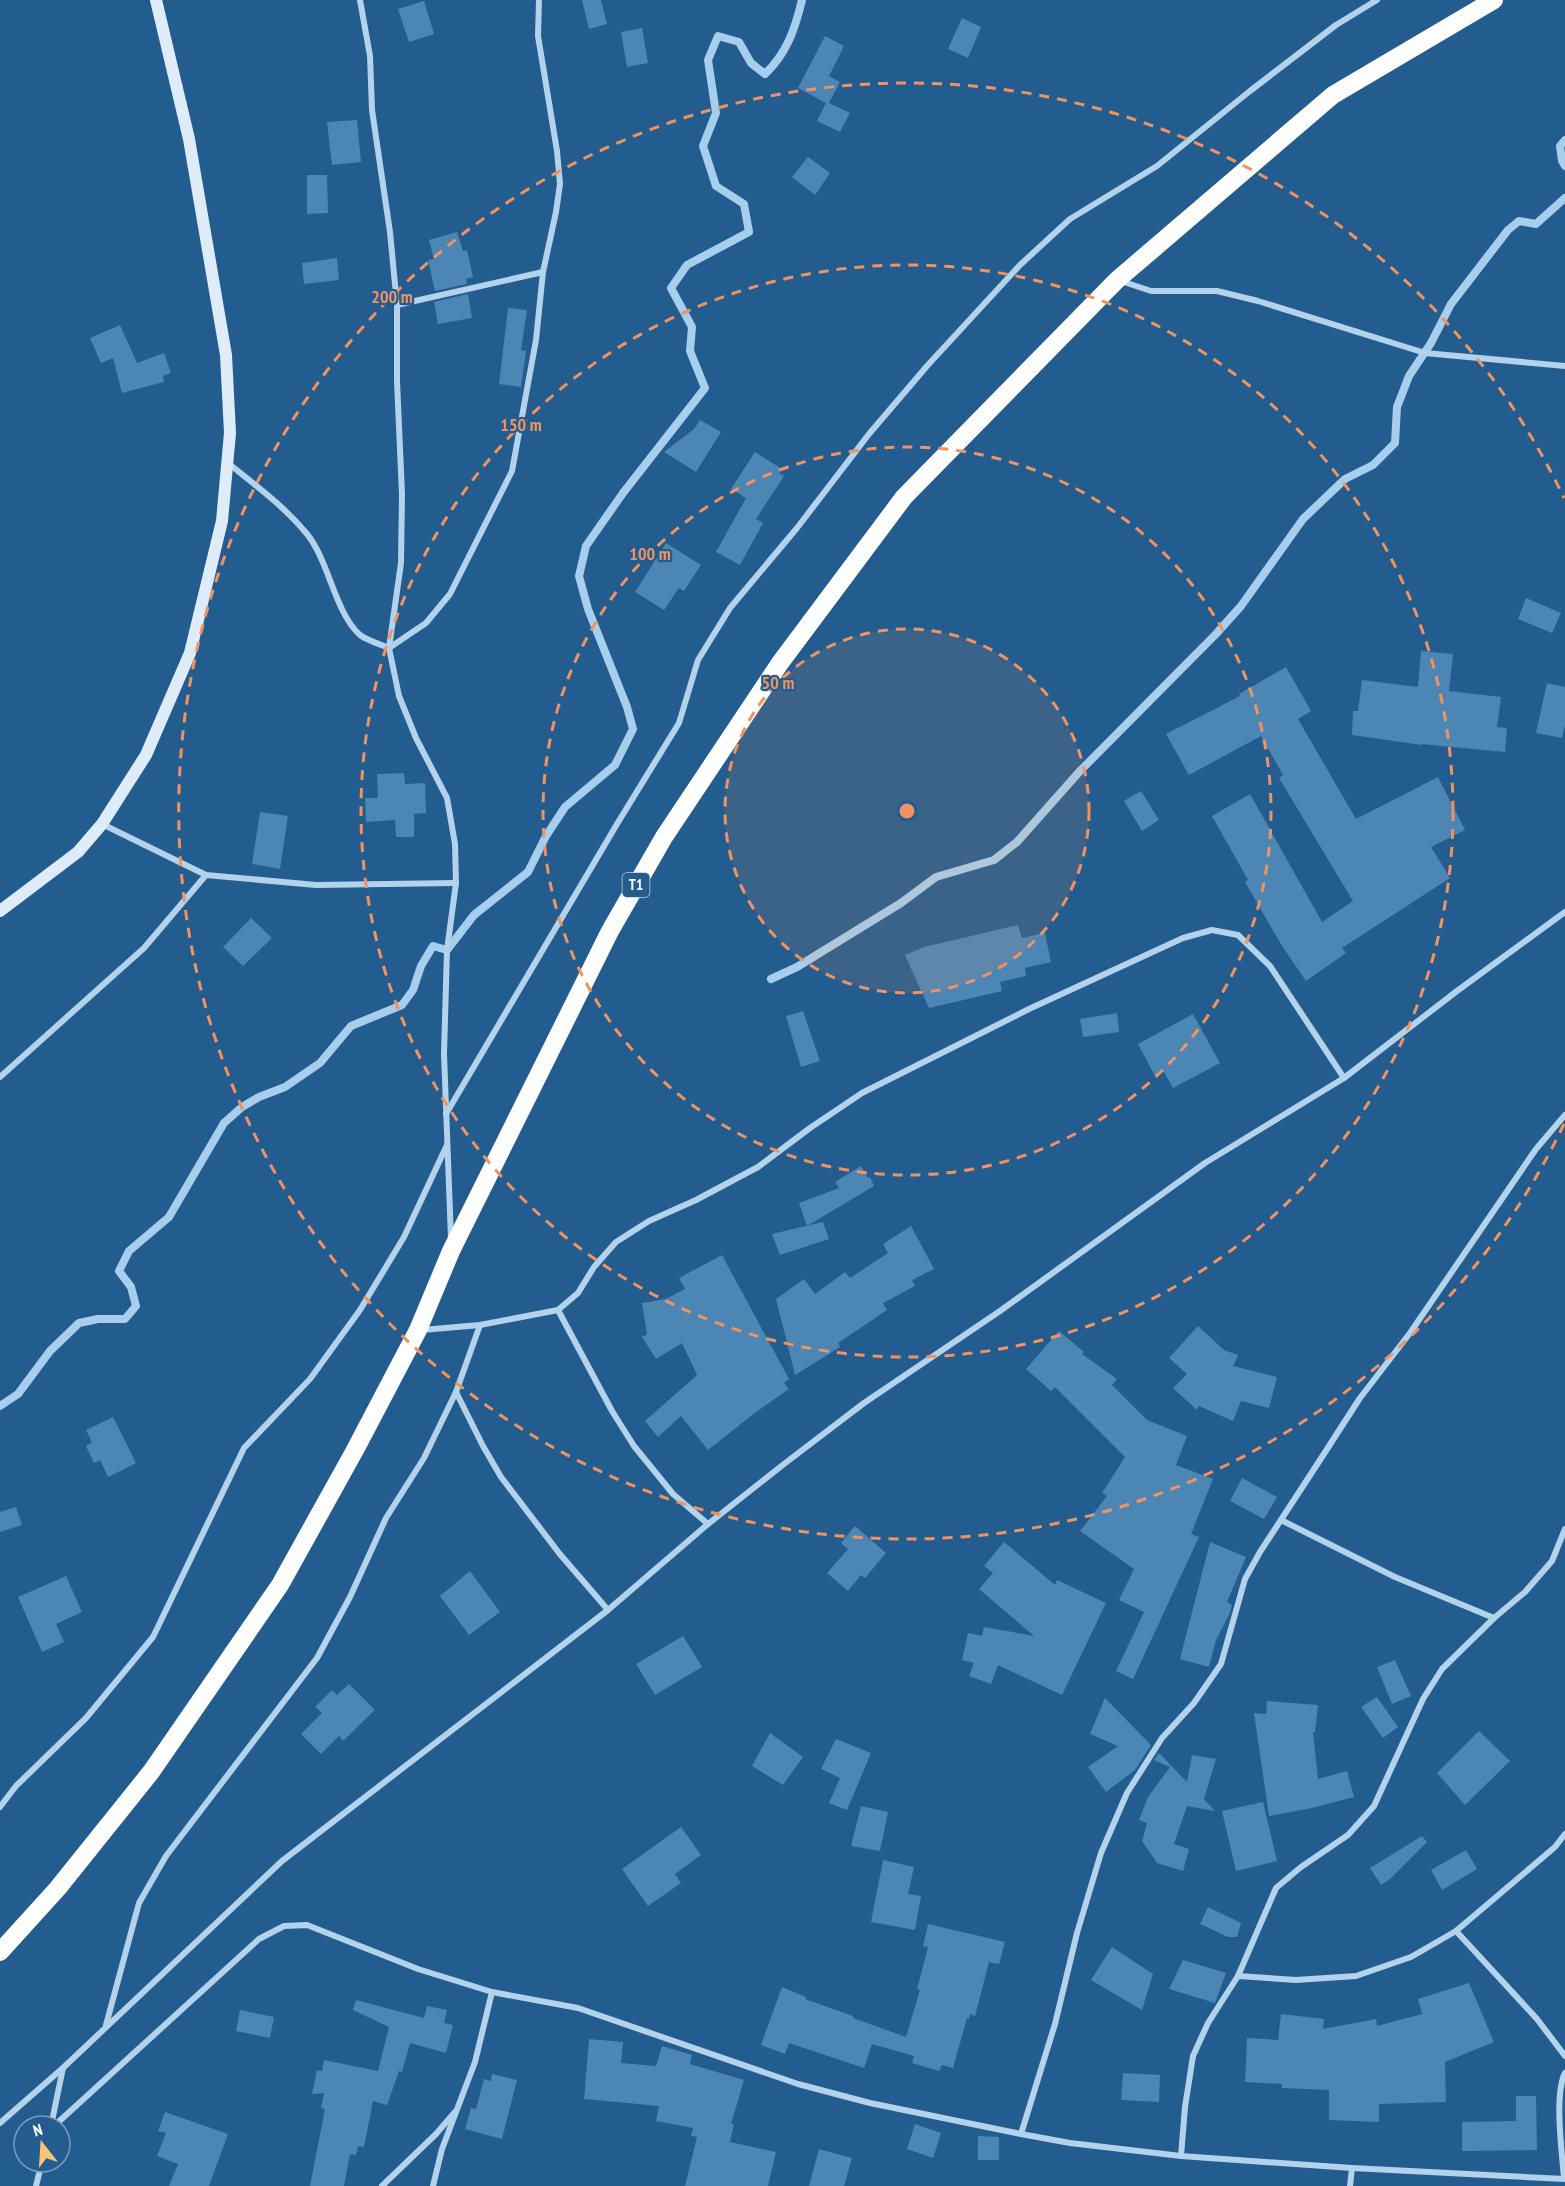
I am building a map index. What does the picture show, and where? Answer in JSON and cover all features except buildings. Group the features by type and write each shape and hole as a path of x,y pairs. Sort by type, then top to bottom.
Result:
{"highway":[{"name":"T1","path":"0,1952 58,1888 151,1772 280,1585 356,1450 418,1330 451,1251 610,931 664,837 780,663 904,497 1117,280 1333,94 1494,0"}],"street":[{"path":"0,911 78,852 102,824 146,755 190,652 222,521 230,433 226,355 189,139 156,0"},
{"path":"360,0 370,56 372,110 390,232 397,304 397,381 402,494 401,563 389,648 399,696 416,738 447,798 455,844 456,884 447,950 444,1054 451,1251"},
{"path":"389,648 426,623 450,594 512,471 536,340 543,272 560,184 557,151 538,36 539,0"},
{"path":"446,1114 679,723 698,660 730,608 797,528 869,434 927,366 1020,265 1070,219 1157,166 1327,32 1377,0"},
{"path":"397,304 543,272"},
{"path":"1117,280 1151,291 1217,291 1258,301 1425,353 1565,366"},
{"path":"227,463 278,503 308,535 330,577 350,624 362,636 389,648"},
{"path":"102,824 206,875 316,885 456,884"},
{"path":"0,1077 144,948 206,875"},
{"path":"0,2123 63,2067 282,1860 608,1610 708,1524 864,1403 1000,1311 1205,1163 1344,1078 1565,912"},
{"path":"418,1330 480,1325 558,1310 578,1293 594,1268 616,1242 649,1221 696,1200 758,1167 862,1093 1029,1009 1183,938 1212,930 1238,935 1270,966 1344,1078"},
{"path":"1021,2134 1055,2024 1077,1933 1101,1853 1127,1793 1161,1738 1194,1702 1221,1664 1245,1579 1281,1520 1360,1398 1410,1333 1536,1149 1565,1115"},
{"path":"0,1807 16,1786 86,1718 153,1637 244,1448 310,1379 360,1310 405,1237 448,1143"},
{"path":"558,1310 612,1412 634,1446 673,1494 708,1524"},
{"path":"106,2026 139,1903 166,1856 317,1658 350,1597 386,1518 424,1458 456,1392 480,1325"},
{"path":"456,1392 501,1477 559,1553 608,1610"},
{"path":"1281,1520 1395,1577 1494,1618"},
{"path":"1181,2156 1193,2056 1208,2023 1238,1976 1276,1888 1301,1867 1348,1835 1374,1806 1423,1699 1442,1669 1494,1618 1525,1592 1552,1561 1565,1529"},
{"path":"1238,1976 1296,1980 1356,1976 1411,1957 1456,1931 1555,1847 1565,1834"},
{"path":"65,2114 259,1939 284,1926 307,1925 418,1969 492,1992 578,2008 798,2084 870,2103 1070,2143 1181,2156 1564,2179 1560,2104 1561,2080 1565,2073"},
{"path":"1456,1931 1537,2019 1565,2056"},
{"path":"433,2186 442,2149 475,2062 492,1992"},
{"path":"54,2114 63,2067"},
{"path":"382,2186 436,2134 460,2106"},
{"path":"1350,2186 1352,2168"}],"waterway":[{"path":"0,1406 18,1394 50,1351 79,1323 98,1319 125,1319 136,1306 131,1287 119,1271 129,1251 169,1217 224,1123 242,1107 259,1097 285,1087 320,1063 351,1026 402,1005 413,990 421,966 433,946 447,950 474,915 528,872 546,836 565,807 615,765 633,729 627,707 588,609 579,576 586,546 623,493 705,388 690,351 692,327 671,288 687,265 749,232 744,204 716,186 703,146 716,113 708,60 718,36 739,42 751,63 765,74 785,49 802,0"},
{"path":"1565,140 1560,146 1565,166"},
{"path":"771,979 797,967 901,903 936,877 994,860 1017,842 1080,771 1241,606 1303,519 1345,479 1373,465 1395,443 1397,407 1409,376 1431,343 1451,304 1508,230 1519,221 1536,224 1565,198"}]}
